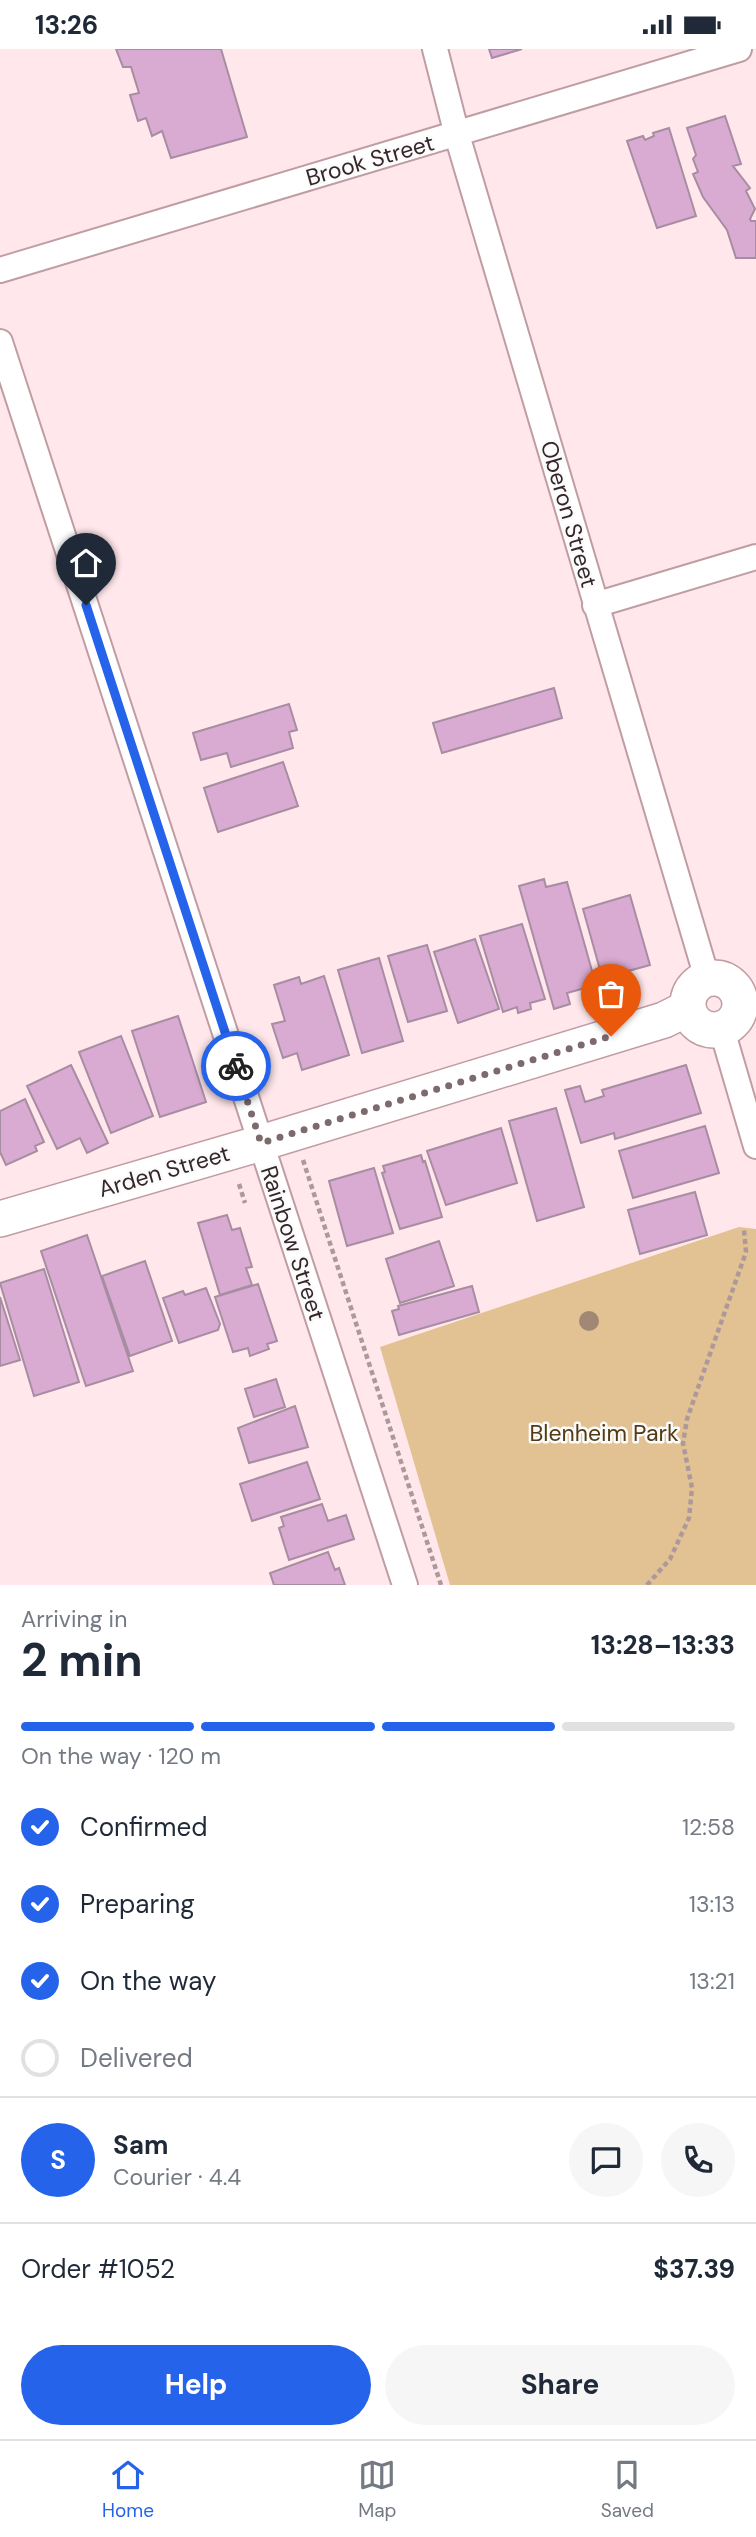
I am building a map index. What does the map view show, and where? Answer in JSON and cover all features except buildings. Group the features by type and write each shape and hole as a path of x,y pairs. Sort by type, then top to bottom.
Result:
{"main road":[{"path":"707,978 729,982 748,994 733,1023 722,1030 712,1031 698,1025 688,1008 692,989 707,978"},
{"name":"Arden Street","path":"0,1219 261,1143 664,1020 688,1008"}],"street":[{"name":"Oberon Street","path":"435,49 457,135 707,978"},
{"name":"Brook Street","path":"0,270 739,49"},
{"name":"Rainbow Street","path":"0,342 405,1585"},
{"path":"595,605 756,557"},
{"path":"722,1030 756,1146"}],"path":[{"path":"307,1171 441,1585"},
{"path":"239,1184 245,1203"},
{"path":"647,1585 670,1559 689,1518 691,1487 682,1443 687,1419 746,1252 744,1230"}],"green space":[{"name":"Blenheim Park","path":"739,1227 756,1229 756,1585 450,1585 380,1347"}],"way so far":[{"path":"236,1066 261,1143 611,1036"}],"route":[{"path":"86,605 236,1066"}]}
